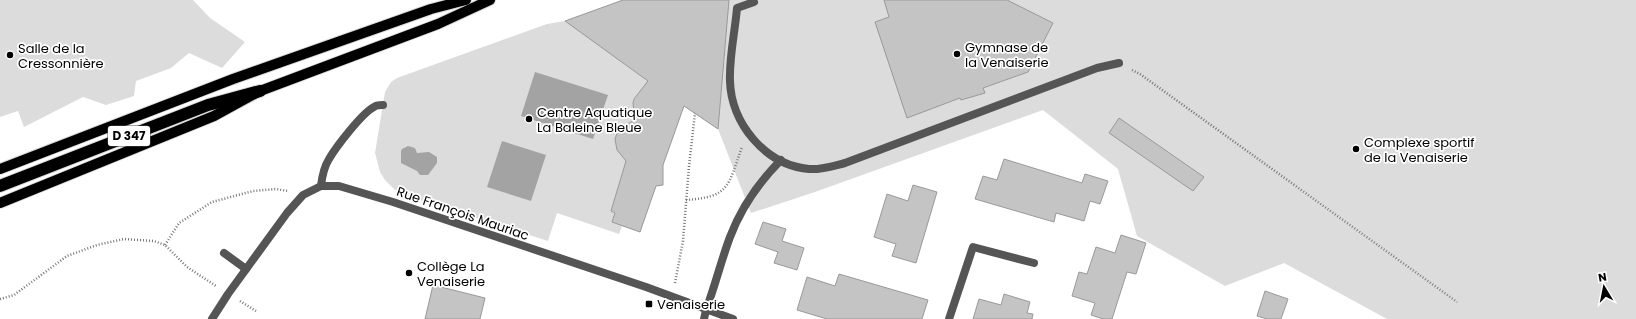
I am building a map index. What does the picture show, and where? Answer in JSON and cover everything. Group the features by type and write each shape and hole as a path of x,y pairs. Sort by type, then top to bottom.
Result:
{"highway":[{"name":"D 347","path":"0,186 208,105 260,92"}],"main road":[{"name":"D 347","path":"0,169 233,79 431,9 466,0"},
{"path":"0,203 214,116 260,92 438,24 490,0"}],"street":[{"path":"753,0 754,2 737,8 730,81 735,108 747,132 768,153 781,160 809,169 825,168 845,163 1097,68 1119,63"},
{"path":"321,186 328,160 337,148 368,111 375,106 383,104"},
{"path":"704,319 730,236 748,201 764,178 781,160"},
{"name":"Rue François Mauriac","path":"212,319 228,294 287,212 303,195 321,186 340,186 393,202 646,287 733,319"},
{"path":"949,319 972,247 1034,263"},
{"path":"224,253 246,269"}],"path":[{"path":"1119,63 1140,74 1457,302"},
{"path":"675,284 683,241 695,113"},
{"path":"686,200 706,199 719,194 728,184 747,132"},
{"path":"165,245 179,223 212,202 253,191 276,189 293,192"},
{"path":"0,300 14,295 67,256 96,245 124,239 154,241 165,245 187,267 216,286"},
{"path":"239,301 256,310"}],"shaded area":[{"path":"0,0 193,0 210,18 245,42 222,68 189,53 171,68 136,81 134,96 106,105 83,97 24,127 18,111 0,117"},
{"name":"Complexe sportif de la Venaiserie","path":"623,0 1636,0 1636,319 1387,319 1284,263 1225,286 1137,236 1118,169 1043,110 815,192 751,213 718,129 684,106 663,165 663,185 656,186 640,232 622,226 619,234 557,213 548,241 404,195 394,189 385,180 380,172 375,153 385,92 391,82 397,78 547,24 565,21"},
{"path":"535,72 608,95 593,139 521,116"},
{"path":"502,141 546,155 531,201 487,187"},
{"path":"408,146 415,148 417,153 429,152 437,157 437,163 428,175 420,175 417,171 401,163 401,151"}],"building":[{"path":"623,0 729,0 718,129 684,106 663,165 663,185 656,186 640,232 612,222 615,213 611,211 626,161 617,150 615,139 619,128 635,120 634,99 648,81 565,21"},
{"name":"Gymnase de la Venaiserie","path":"884,0 1007,0 1053,23 1028,72 983,88 985,93 961,100 960,98 907,118 875,22 889,17"},
{"path":"1119,118 1204,177 1193,191 1109,133"},
{"path":"1004,159 1082,183 1085,174 1108,181 1100,204 1090,201 1084,221 1056,213 1054,222 975,199 983,176 997,180"},
{"path":"913,185 937,192 916,263 892,256 896,244 874,237 887,194 908,201"},
{"path":"763,222 786,229 782,241 804,248 797,270 774,263 778,252 755,244"},
{"path":"1121,235 1146,243 1136,274 1127,272 1112,319 1103,319 1091,315 1095,303 1072,296 1079,272 1087,274 1096,247 1115,253"},
{"path":"839,274 928,300 922,319 827,319 797,310 807,277 835,286"},
{"path":"433,285 485,298 480,319 425,319"},
{"path":"1265,291 1288,299 1281,319 1267,319 1257,316"},
{"path":"1004,294 1030,302 1027,313 1033,314 1032,319 973,319 979,299 1001,305"}],"place":[{"name":"Gymnase de la Venaiserie","path":"957,54"},
{"name":"Salle de la Cressonnière","path":"10,55"},
{"name":"Centre Aquatique La Baleine Bleue","path":"529,119"},
{"name":"Complexe sportif de la Venaiserie","path":"1356,149"},
{"name":"Collège La Venaiserie","path":"409,273"},
{"name":"Venaiserie","path":"649,304"}]}
